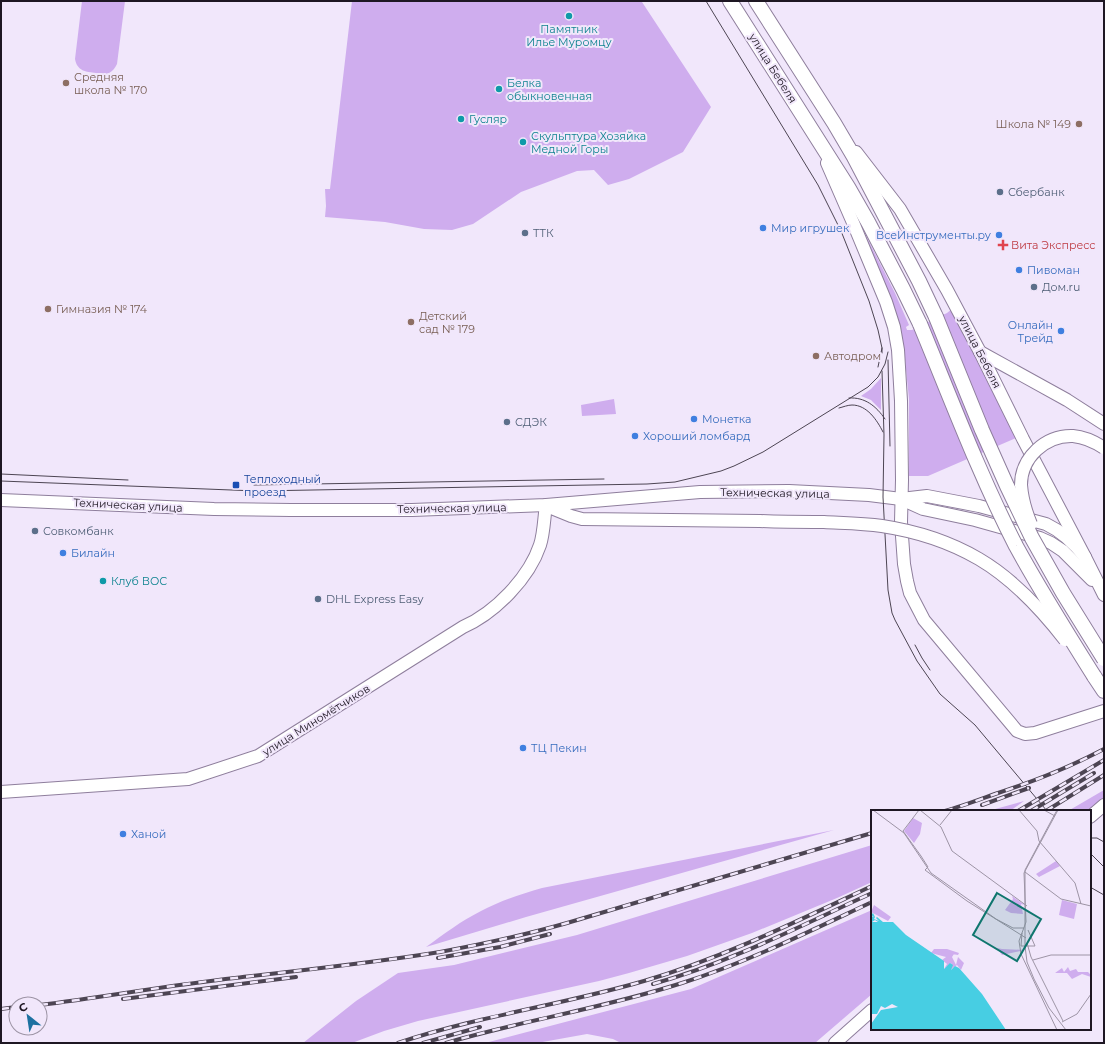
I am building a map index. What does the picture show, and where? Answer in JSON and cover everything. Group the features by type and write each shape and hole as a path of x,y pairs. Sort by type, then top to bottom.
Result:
{"main road":[{"name":"улица Бебеля","path":"730,1 848,187 868,222 920,324 965,437 1016,546 1048,602 1104,691"},
{"name":"улица Бебеля","path":"756,1 854,157 919,281 936,317 982,430 1032,538 1104,659"},
{"name":"улица Бебеля","path":"834,123 900,209 947,290 1104,594"},
{"name":"улица Бебеля","path":"815,136 886,302 894,327 898,350 901,401 902,540 907,581 917,607 924,620 1017,731 1025,734 1035,733 1104,711"},
{"path":"980,352 1067,400 1104,424"},
{"path":"1046,562 1023,500 1021,485 1023,472 1028,459 1038,448 1047,442 1060,437 1073,436 1087,439 1104,448"},
{"name":"Техническая улица","path":"1,500 214,509 412,510 546,506 700,492 789,491 869,495 901,499 927,496 979,506 1046,524 1055,528 1070,540 1085,557"},
{"name":"Техническая улица","path":"901,499 923,509 975,520 1040,538 1051,543 1063,551 1076,563 1104,594"},
{"path":"546,506 571,516 582,518 843,523 881,526 920,534 953,546 979,559 1000,573 1021,591 1050,620 1094,676"},
{"name":"улица Миномётчиков","path":"1,792 188,779 258,756 463,627 475,622 487,613 513,589 528,570 540,544 546,506"},
{"path":"1091,816 1104,805"},
{"path":"835,1043 871,1011"}],"shaded area":[{"path":"82,1 125,1 117,64 113,70 107,74 82,70 76,63 75,59"},
{"path":"352,1 640,1 711,107 683,152 629,179 608,185 594,170 577,171 521,192 473,224 452,230 424,229 385,222 325,217 325,189 330,189"},
{"path":"861,226 895,293 909,325 906,327 907,330 912,330 947,313 952,309 1016,438 928,476 909,476 909,399 904,350 859,227"},
{"path":"881,378 881,410 871,400 861,396 871,389"},
{"path":"614,399 616,414 582,416 581,405"},
{"path":"1104,790 1104,798 1090,810 1070,810"},
{"path":"1024,801 1011,810 992,810"},
{"path":"834,830 526,917 426,947 460,923 481,911 511,898 542,888"},
{"path":"871,845 871,882 752,933 687,956 599,981 418,1021 384,1031 352,1043 303,1043 356,1001 398,973 454,965 577,935"},
{"path":"871,910 871,995 815,1043 621,1043 613,1039 587,1034 537,1043 485,1043 691,989"}],"tram line":[{"path":"706,1 818,185 841,231 869,301 878,330 882,353"},
{"path":"878,367 882,348"},
{"path":"1,481 257,491 647,484 675,482 721,471 763,452 868,387 878,377 885,364 888,352"},
{"path":"888,360 890,446"},
{"path":"882,371 884,435 883,497 888,590 892,613 917,661 940,694 975,725 1046,810"},
{"path":"849,398 860,399 870,403 885,419"},
{"path":"839,408 852,405 867,410 875,418 883,432"},
{"path":"1,474 128,480"},
{"path":"254,485 604,479"},
{"path":"915,645 930,670"},
{"path":"1091,838 1097,838 1104,842"},
{"path":"1091,854 1104,867"},
{"path":"1091,888 1104,895"}],"railway":[{"path":"948,810 1039,779 1104,749"},
{"path":"1020,810 1104,760"},
{"path":"1033,810 1094,773"},
{"path":"1048,810 1104,775"},
{"path":"982,805 1029,788"},
{"path":"48,1004 211,981 389,960 472,946 567,923 871,833"},
{"path":"398,1043 459,1025 582,997 673,972 760,938 871,886"},
{"path":"653,984 709,966 737,955 871,893"},
{"path":"446,1043 505,1027 624,1000 707,975 755,956 871,902"},
{"path":"438,958 500,947 550,934"},
{"path":"123,999 296,977"},
{"path":"1,1009 8,1008"},
{"path":"423,1043 480,1027"}],"place":[{"name":"Памятник Илье Муромцу","path":"569,16"},
{"name":"Средняя школа № 170","path":"66,83"},
{"name":"Белка обыкновенная","path":"499,89"},
{"name":"Гусляр","path":"461,119"},
{"name":"Школа № 149","path":"1079,124"},
{"name":"Скульптура Хозяйка Медной Горы","path":"523,142"},
{"name":"Сбербанк","path":"1000,192"},
{"name":"Мир игрушек","path":"763,228"},
{"name":"ТТК","path":"525,233"},
{"name":"ВсеИнструменты.ру","path":"999,235"},
{"name":"Вита Экспресс","path":"1003,245"},
{"name":"Пивоман","path":"1019,270"},
{"name":"Дом.ru","path":"1034,287"},
{"name":"Гимназия № 174","path":"48,309"},
{"name":"Детский сад № 179","path":"411,322"},
{"name":"Онлайн Трейд","path":"1061,331"},
{"name":"Автодром","path":"816,356"},
{"name":"Монетка","path":"694,419"},
{"name":"СДЭК","path":"507,422"},
{"name":"Хороший ломбард","path":"635,436"},
{"name":"Теплоходный проезд","path":"236,485"},
{"name":"Совкомбанк","path":"35,531"},
{"name":"Билайн","path":"63,553"},
{"name":"Клуб ВОС","path":"103,581"},
{"name":"DHL Express Easy","path":"318,599"},
{"name":"ТЦ Пекин","path":"523,748"},
{"name":"Ханой","path":"123,834"}]}
